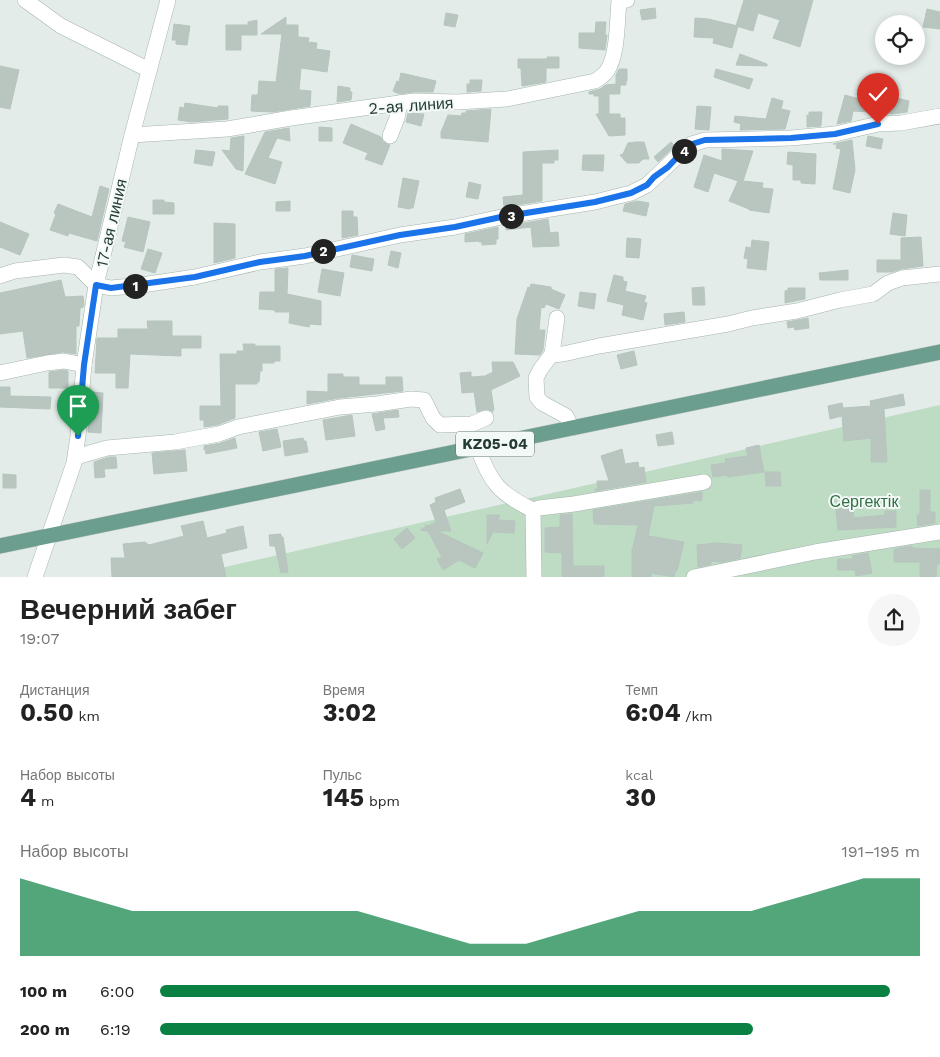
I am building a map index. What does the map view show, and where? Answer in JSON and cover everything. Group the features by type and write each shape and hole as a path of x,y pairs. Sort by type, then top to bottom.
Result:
{"main road":[{"name":"KZ05-04","path":"0,546 940,352"}],"street":[{"path":"25,0 60,26 149,70"},
{"name":"17-ая линия","path":"35,577 67,488 76,457 84,365 96,285 132,135 168,0"},
{"name":"2-ая линия","path":"132,135 227,129 400,103 507,99 596,80 602,76 610,64 622,0"},
{"path":"390,136 400,103"},
{"path":"0,276 15,271 64,265 78,267 96,285 111,288 195,277 260,262 305,256 400,235 604,200 631,193 647,185 692,144 705,140 791,138 835,134 878,124 901,123 940,116"},
{"path":"551,355 797,311 872,294 888,283 902,278 940,274"},
{"path":"558,318 551,355 536,378 537,397 542,403 566,416 572,428"},
{"path":"0,373 47,363 64,362 84,365"},
{"path":"76,457 107,448 175,442 218,434 238,427 340,407 411,399 424,400 432,418 440,426 472,424 486,418"},
{"path":"478,448 485,468 496,486 514,501 533,510 704,482"},
{"path":"533,510 534,577"},
{"path":"694,577 861,544 940,532"}],"green space":[{"name":"Сергектік","path":"940,405 940,577 181,577"}],"building":[{"path":"744,0 813,0 800,47 773,38 780,20 758,13 753,31 736,26"},
{"path":"655,8 656,18 642,20 640,10"},
{"path":"927,9 940,12 940,29 925,27"},
{"path":"446,13 458,15 455,27 444,25"},
{"path":"286,17 286,25 298,25 298,37 309,38 308,42 317,43 316,49 330,51 327,72 301,68 299,90 311,91 310,106 273,112 251,111 252,95 258,95 259,81 276,82 282,34 261,34"},
{"path":"695,18 738,26 732,48 713,43 714,38 694,37"},
{"path":"257,20 257,35 241,35 241,50 226,50 226,25 248,25 248,22"},
{"path":"596,22 606,22 605,50 579,48 579,33 595,33"},
{"path":"174,24 190,26 187,45 176,44 176,40 172,40"},
{"path":"740,54 767,64 767,66 736,65"},
{"path":"547,57 559,57 559,68 546,68 546,82 522,86 521,68 518,68 518,59 547,59"},
{"path":"0,66 19,70 10,109 0,107"},
{"path":"619,69 627,69 627,81 626,85 620,85 620,94 609,94 609,114 620,114 620,118 625,118 625,135 609,136 596,114 599,114 599,96 589,94 589,92 606,85 616,84 616,75"},
{"path":"716,69 753,79 749,89 714,77"},
{"path":"401,73 436,81 433,92 399,94 393,91 397,81 399,82"},
{"path":"880,79 896,84 892,97 909,101 907,112 892,114 872,109"},
{"path":"470,80 482,80 481,91 467,92 467,84 470,84"},
{"path":"338,86 350,88 350,92 352,92 351,100 337,102"},
{"path":"845,95 870,102 870,112 853,111 851,121 837,124"},
{"path":"772,98 783,101 781,109 790,111 785,129 740,130 741,124 734,122 735,116 766,119"},
{"path":"185,103 218,108 218,106 228,106 228,119 192,122 178,120 180,107 184,108"},
{"path":"697,106 711,107 709,130 695,129"},
{"path":"491,109 488,142 441,138 441,132 448,115 461,116 466,111"},
{"path":"809,112 822,112 821,126 807,127 807,115 809,116"},
{"path":"408,113 424,114 421,126 406,122"},
{"path":"351,124 381,137 383,142 390,145 382,165 365,159 368,153 343,143"},
{"path":"319,127 332,128 332,141 319,141"},
{"path":"289,128 290,141 277,138 268,158 282,162 275,184 245,174 265,132"},
{"path":"244,136 243,171 236,169 222,150 230,151 231,138"},
{"path":"868,136 883,139 881,149 866,146"},
{"path":"852,140 855,170 850,193 833,189 841,149 836,148 837,144 833,144"},
{"path":"644,142 649,159 643,159 639,163 627,163 620,155 623,154 628,143"},
{"path":"671,142 675,146 658,162 654,157"},
{"path":"722,149 753,151 743,181 763,183 762,188 773,189 769,213 749,210 729,201 738,181 714,173 708,192 694,187 704,155 722,161"},
{"path":"196,150 215,152 212,166 194,163"},
{"path":"558,150 558,160 554,160 554,163 542,163 542,201 504,207 503,197 523,195 523,152"},
{"path":"788,152 816,154 815,184 801,183 801,180 793,180 793,165 787,164"},
{"path":"583,155 604,155 603,171 582,170"},
{"path":"403,178 419,181 413,208 410,209 398,207"},
{"path":"469,182 481,185 478,199 466,197"},
{"path":"100,186 109,189 97,241 69,233 68,236 50,230 58,204 92,217"},
{"path":"153,200 164,200 164,202 174,203 174,214 153,214"},
{"path":"290,201 290,211 276,211 276,202"},
{"path":"637,201 649,203 646,216 623,211 625,204"},
{"path":"342,211 353,211 353,217 357,217 358,235 342,238"},
{"path":"893,213 907,215 905,236 890,234"},
{"path":"128,217 150,222 143,252 124,247 126,242 122,241"},
{"path":"548,219 550,233 558,232 559,246 533,247 531,227 506,230 506,226"},
{"path":"0,222 29,234 20,255 0,247"},
{"path":"214,223 235,224 235,258 214,263"},
{"path":"498,227 496,244 482,245 482,242 479,241 465,242 465,234"},
{"path":"921,237 923,266 892,272 877,272 877,260 901,260 901,238"},
{"path":"627,238 641,239 639,258 626,257"},
{"path":"752,240 769,242 766,270 747,268 748,259 744,258 746,247 751,248"},
{"path":"148,249 162,253 155,273 141,269"},
{"path":"391,251 401,253 398,268 388,265"},
{"path":"352,255 374,259 372,271 350,267"},
{"path":"288,268 287,294 321,301 321,325 310,324 309,327 289,323 290,312 259,309 260,292 275,292 275,269"},
{"path":"322,269 344,273 340,296 318,292"},
{"path":"848,270 848,280 820,280 819,273"},
{"path":"614,275 623,277 623,281 627,282 625,291 646,296 644,302 647,303 643,320 622,315 624,305 607,301"},
{"path":"61,280 65,297 83,296 84,305 80,308 79,326 76,326 76,354 63,352 27,358 23,331 0,334 0,293"},
{"path":"531,284 551,287 551,289 565,295 559,309 546,304 544,308 541,307 539,330 545,330 543,350 540,355 515,354 517,319 528,287 530,288"},
{"path":"704,287 705,305 693,305 692,288"},
{"path":"788,288 805,288 805,299 785,303 785,291"},
{"path":"580,292 596,294 594,309 578,306"},
{"path":"684,312 685,322 665,325 664,314"},
{"path":"808,318 809,328 795,330 794,327 788,328 787,322"},
{"path":"147,321 172,321 172,336 201,336 201,348 181,348 181,356 130,354 128,388 116,388 116,373 95,373 97,338 118,338 118,329 148,329"},
{"path":"243,344 280,346 280,361 262,363 262,371 260,371 257,384 235,384 235,418 217,425 204,427 204,420 200,420 200,406 221,406 220,354 237,354 237,351 244,351"},
{"path":"634,351 637,365 621,369 617,355"},
{"path":"492,362 513,362 520,376 491,390 493,412 487,409 477,412 474,392 462,393 460,373 471,372 471,377 485,376 493,372"},
{"path":"68,371 68,388 49,388 49,372"},
{"path":"328,374 343,374 343,377 359,377 359,385 386,385 386,377 402,377 403,391 339,398 307,404 307,391 328,392"},
{"path":"0,387 10,387 10,396 51,397 50,409 0,407"},
{"path":"91,392 103,393 101,433 88,432"},
{"path":"903,394 905,405 884,409 887,462 871,462 871,438 844,441 842,416 830,419 828,406 842,403 843,408 871,406 870,401"},
{"path":"398,410 399,417 383,418 385,429 376,431 372,414"},
{"path":"352,415 355,436 326,440 323,420"},
{"path":"277,429 281,447 263,451 259,432"},
{"path":"672,432 674,444 658,446 656,435"},
{"path":"235,438 237,448 206,454 204,450 204,446"},
{"path":"303,438 306,441 308,452 285,456 283,441"},
{"path":"759,445 764,472 713,477 711,465 726,463 725,459 748,456 746,448"},
{"path":"622,449 625,464 638,462 639,468 644,467 646,482 595,491 595,489 598,489 597,481 609,481 601,456"},
{"path":"185,450 187,471 154,474 152,453"},
{"path":"109,457 116,457 117,468 104,469 105,477 95,478 94,462"},
{"path":"765,472 780,472 781,486 766,486"},
{"path":"3,474 16,475 16,488 3,488"},
{"path":"460,489 465,502 444,510 451,531 437,531 483,553 475,568 459,560 443,570 437,559 442,557 428,531 420,530 426,527 425,525 428,526 436,522 430,505 436,502 435,498"},
{"path":"920,490 930,490 930,512 935,512 935,523 918,526 917,515 920,515"},
{"path":"702,492 702,500 700,501 693,500 693,503 654,506 648,536 684,542 674,577 651,573 651,577 632,577 632,548 638,525 594,524 593,510"},
{"path":"853,508 854,518 885,515 885,511 896,511 896,527 838,530 836,509"},
{"path":"572,514 573,566 604,566 604,577 562,577 562,553 545,552 545,528 560,527 560,515"},
{"path":"487,515 500,515 498,520 515,521 514,533 493,532 487,544"},
{"path":"203,521 207,538 227,533 226,530 243,526 247,548 221,554 226,577 112,577 111,558 125,558 123,544 145,542 149,545 184,536 181,526"},
{"path":"407,528 415,538 402,549 394,539"},
{"path":"281,534 288,572 281,573 275,546 270,546 269,535"},
{"path":"718,543 742,545 740,558 722,562 711,561 711,564 698,567 697,545"},
{"path":"912,546 912,548 940,549 940,564 937,564 936,577 920,577 920,562 894,562 894,549"},
{"path":"868,553 872,573 856,576 855,570 837,570 838,559 853,559 852,556"}],"route":[{"path":"78,436 84,365 96,285 111,288 195,277 260,262 305,256 400,235 595,202 631,193 647,185 684,150 692,144 705,140 791,138 835,134 868,128 878,124"}]}
